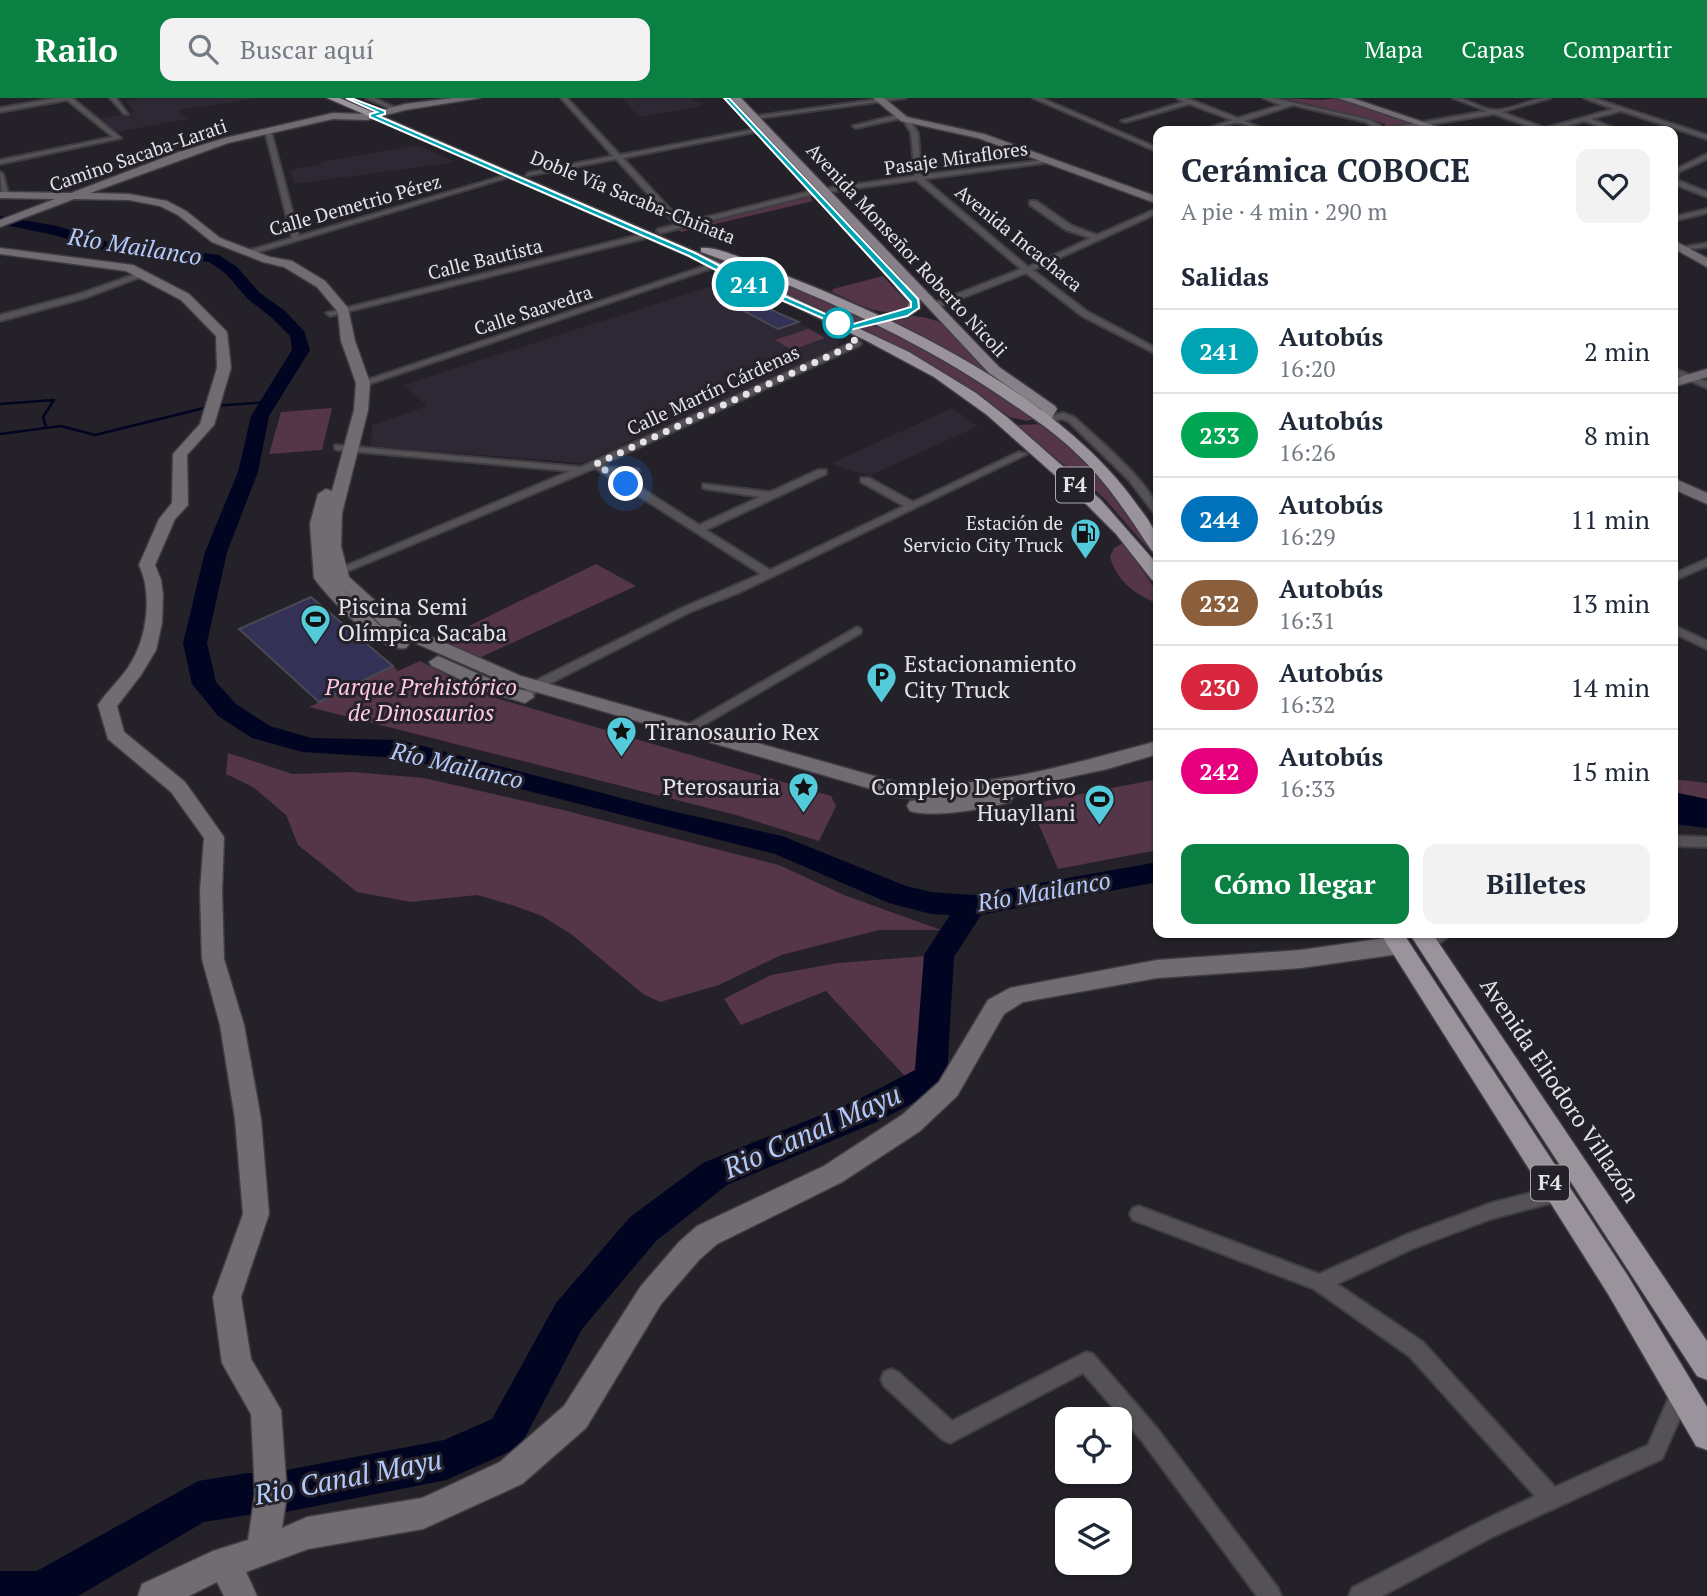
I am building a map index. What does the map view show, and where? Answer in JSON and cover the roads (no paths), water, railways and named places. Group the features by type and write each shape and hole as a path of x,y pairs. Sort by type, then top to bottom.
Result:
{"highway":[{"name":"Doble Vía Sacaba-Chiñata","path":"332,98 378,114 661,231 758,268 877,320 984,378 1044,419"},
{"name":"Doble Vía Sacaba-Chiñata","path":"349,98 509,176 647,235 850,328 970,395 999,417"},
{"path":"877,320 850,328 845,335 857,343 884,346"},
{"path":"999,417 1020,423 1044,419"},
{"name":"F4","path":"999,417 1096,502 1126,534 1153,569"},
{"name":"F4","path":"1044,419 1104,472 1153,541"},
{"name":"Avenida Eliodoro Villazón","path":"1417,938 1557,1194 1618,1285 1694,1388"},
{"name":"Avenida Eliodoro Villazón","path":"1417,938 1707,1366"},
{"name":"Avenida Eliodoro Villazón","path":"1650,1279 1707,1354"},
{"name":"Avenida Eliodoro Villazón","path":"1650,1279 1694,1388 1707,1435"}],"main road":[{"name":"Camino Sacaba-Larati","path":"0,224 180,155 268,131 333,116 378,114 452,99 474,98"},
{"name":"Avenida Monseñor Roberto Nicoli","path":"727,98 755,123 994,370 1050,409 1044,419"},
{"name":"Avenida Monseñor Roberto Nicoli","path":"736,98 755,123"},
{"path":"879,99 903,118 981,136 1153,199"},
{"path":"1349,99 1429,126"},
{"name":"Avenida Monseñor Roberto Nicoli","path":"820,191 915,301 915,308 904,314"},
{"path":"3,195 129,197 163,203 182,213 216,240 267,260 311,288 337,312 363,383 360,410 318,524 330,575 372,628 426,649 492,687 529,692 685,730 862,787"},
{"path":"1678,246 1707,263"},
{"path":"0,251 129,268 186,297 222,335 224,368 207,425 180,454 180,505 170,512 163,525 160,540 146,565 155,581 153,635 138,669 107,705 115,735 178,787 214,837 211,891 213,959 232,1025 248,1119 256,1214 227,1297 237,1363 266,1410 271,1494 262,1552"},
{"path":"337,312 349,387 345,448"},
{"path":"877,320 904,314 946,319"},
{"path":"1678,382 1707,373"},
{"path":"1678,392 1686,388 1693,379"},
{"path":"1678,486 1707,499"},
{"path":"529,692 862,787 954,797 1094,779 1153,763"},
{"path":"954,797 1116,761 1153,749"},
{"path":"154,1596 224,1562 262,1552 307,1533 423,1513 511,1473 575,1417 651,1294 689,1251 707,1235 833,1174 911,1123 948,1088 996,1006 1018,994 1157,969 1301,959 1411,938"},
{"path":"224,1562 241,1596"}],"street":[{"path":"0,110 67,98 118,138 0,162"},
{"path":"113,98 126,113"},
{"path":"369,98 395,109"},
{"path":"565,98 680,225"},
{"path":"528,175 616,157 755,123 879,99 902,98"},
{"path":"1036,98 1153,145"},
{"path":"1180,98 1253,126"},
{"path":"1266,98 1288,104 1302,104 1378,126"},
{"path":"1456,98 1532,126"},
{"path":"1409,126 1494,112 1546,98"},
{"path":"1587,98 1673,126"},
{"path":"1124,121 1189,102"},
{"path":"1219,126 1288,104"},
{"path":"1563,126 1622,109"},
{"path":"856,126 903,118 914,128 918,139 914,167 919,179"},
{"path":"1584,120 1603,126"},
{"path":"1678,128 1707,137"},
{"path":"268,131 296,239"},
{"path":"1684,137 1694,133"},
{"path":"1678,170 1707,156"},
{"name":"Pasaje Miraflores","path":"661,231 820,191 1051,160"},
{"path":"0,174 3,195"},
{"name":"Calle Demetrio Pérez","path":"249,253 509,176"},
{"name":"Avenida Incachaca","path":"919,179 1027,270 1099,322 1153,349"},
{"path":"1678,183 1707,195"},
{"path":"1033,204 1069,228 1098,238"},
{"path":"934,306 1027,270 1153,212"},
{"path":"1678,218 1707,212"},
{"name":"Calle Bautista","path":"337,312 647,235"},
{"path":"1678,245 1707,245"},
{"name":"Calle Saavedra","path":"363,383 713,267"},
{"path":"0,318 82,296 142,275"},
{"name":"Calle Martín Cárdenas","path":"600,467 857,343"},
{"path":"1678,373 1707,385"},
{"path":"1044,419 1063,416 1071,419 1132,477 1153,504"},
{"name":"Calle Martín Cárdenas","path":"345,448 634,471"},
{"path":"529,692 686,610 734,591 1022,454"},
{"path":"600,467 769,573"},
{"name":"Calle Martín Cárdenas","path":"330,575 584,469"},
{"path":"699,530 768,495 822,472"},
{"path":"865,480 912,506"},
{"path":"707,486 768,495"},
{"path":"1678,576 1707,562"},
{"path":"685,730 857,631"},
{"path":"1678,631 1707,645"},
{"path":"1678,841 1707,842"},
{"path":"1320,1283 1408,1242 1491,1211 1557,1194"},
{"path":"1139,1214 1320,1283 1416,1349 1552,1499"},
{"path":"891,1379 950,1433 1086,1361 1149,1434 1270,1596"},
{"path":"1360,1596 1485,1530 1655,1452 1694,1388"}],"water":[{"path":"1678,793 1707,799 1707,828 1678,825"}],"waterway":[{"name":"Río Mailanco","path":"0,220 57,231 106,246 213,258 231,270 254,296 279,315 298,335 301,350 260,416 248,472 216,552 195,643 204,684 227,710 261,732 311,746 400,749 663,818 782,846 899,895 931,903 972,906"},
{"path":"0,404 54,400 43,417 46,427"},
{"path":"0,434 61,426 95,435 212,406 269,402"},
{"name":"Río Mailanco","path":"972,906 1153,873"},
{"name":"Rio Canal Mayu","path":"0,1593 41,1593 198,1502 248,1494 271,1494 446,1460 506,1433 569,1316 643,1229 715,1174 867,1111 931,1077 939,955 972,906"}],"place":[{"name":"Estación de Servicio City Truck","path":"1086,561"},
{"name":"Piscina Semi Olímpica Sacaba","path":"315,647"},
{"name":"Estacionamiento City Truck","path":"881,704"},
{"name":"Tiranosaurio Rex","path":"622,759"},
{"name":"Pterosauria","path":"803,814"},
{"name":"Complejo Deportivo Huayllani","path":"1099,827"}],"park label":[{"name":"Parque Prehistórico de Dinosaurios","path":"421,700"}]}
